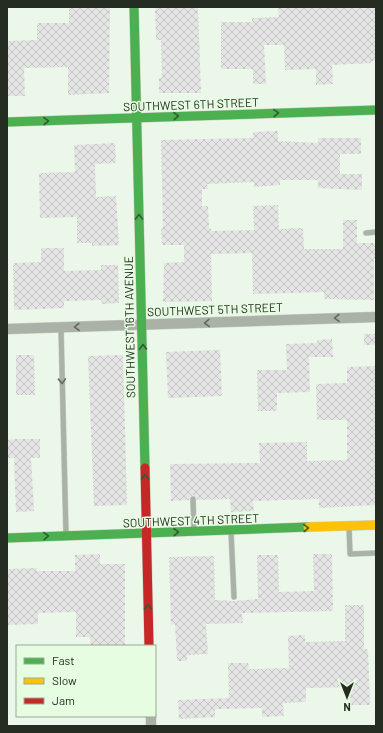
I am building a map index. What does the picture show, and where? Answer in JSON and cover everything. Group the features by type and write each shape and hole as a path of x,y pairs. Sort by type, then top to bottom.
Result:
{"street":[{"name":"SOUTHWEST 16TH AVENUE","path":"134,7 149,645"},
{"name":"SOUTHWEST 6TH STREET","path":"7,122 376,110"},
{"name":"SOUTHWEST 5TH STREET","path":"7,329 376,317"},
{"name":"SOUTHWEST 4TH STREET","path":"7,538 376,525"}],"lane":[{"path":"366,233 376,232"},
{"path":"61,328 66,536"},
{"path":"193,499 194,532"},
{"path":"349,526 350,554 376,553"},
{"path":"231,530 234,597"}],"building":[{"path":"69,7 110,7 109,93 68,95 68,67 24,68 25,96 8,96 7,41 37,40 37,23 69,23"},
{"path":"155,7 198,7 201,93 159,93 159,78 162,77 161,40 156,40"},
{"path":"278,7 376,7 376,61 371,61 371,63 332,65 333,84 316,85 316,69 285,70 284,45 264,45 266,84 253,84 253,69 221,69 221,22 252,22 252,18 279,17"},
{"path":"278,131 278,141 318,143 318,138 361,138 361,154 340,154 340,174 362,174 362,190 318,188 318,180 280,180 280,185 254,187 254,182 207,184 208,189 202,189 202,206 208,206 209,228 211,228 211,231 254,230 253,206 278,205 279,229 303,228 304,249 343,249 343,220 357,220 357,243 376,243 376,258 374,258 374,300 324,299 324,292 253,294 252,253 211,254 212,301 163,302 164,263 184,262 184,245 162,244 161,140 253,138 253,132"},
{"path":"115,143 116,163 95,164 96,197 116,196 119,245 92,246 92,243 77,243 77,217 40,218 39,173 75,172 74,145"},
{"path":"41,248 64,248 64,271 101,270 101,265 118,265 119,303 102,304 101,300 64,301 64,308 14,310 13,263 41,262"},
{"path":"364,334 376,334 376,345 364,345"},
{"path":"332,339 333,357 309,357 310,392 277,393 277,411 258,411 257,370 287,370 286,344 317,343 317,340"},
{"path":"220,350 222,396 168,398 166,352"},
{"path":"16,355 34,355 35,395 16,395"},
{"path":"123,355 127,505 94,506 88,356"},
{"path":"376,366 376,505 319,508 319,499 253,501 254,511 231,512 230,499 197,500 193,495 189,500 171,501 170,464 260,463 259,443 307,442 307,461 347,460 347,420 317,420 316,384 347,383 347,367"},
{"path":"40,439 40,458 31,458 34,511 16,512 14,458 7,458 7,440"},
{"path":"100,554 100,564 125,564 125,645 91,645 90,637 76,637 76,612 38,613 38,624 7,625 7,569 37,568 37,571 75,571 75,555"},
{"path":"313,554 332,554 333,611 242,613 243,623 206,624 208,654 187,655 187,661 177,661 175,624 171,625 169,557 214,556 215,600 234,601 258,599 257,555 278,555 279,592 314,591"},
{"path":"345,605 364,605 364,649 368,649 370,705 350,705 349,687 306,688 306,702 283,703 284,716 262,717 262,708 215,709 215,717 179,719 178,700 229,698 228,663 248,663 249,669 289,668 288,636 305,635 305,642 345,641"}],"traffic: fast":[{"path":"134,7 145,468"},
{"path":"7,122 376,110"},
{"path":"7,538 308,527"}],"traffic: slow":[{"path":"308,527 376,525"}],"traffic: jam":[{"path":"145,468 149,645"}]}
